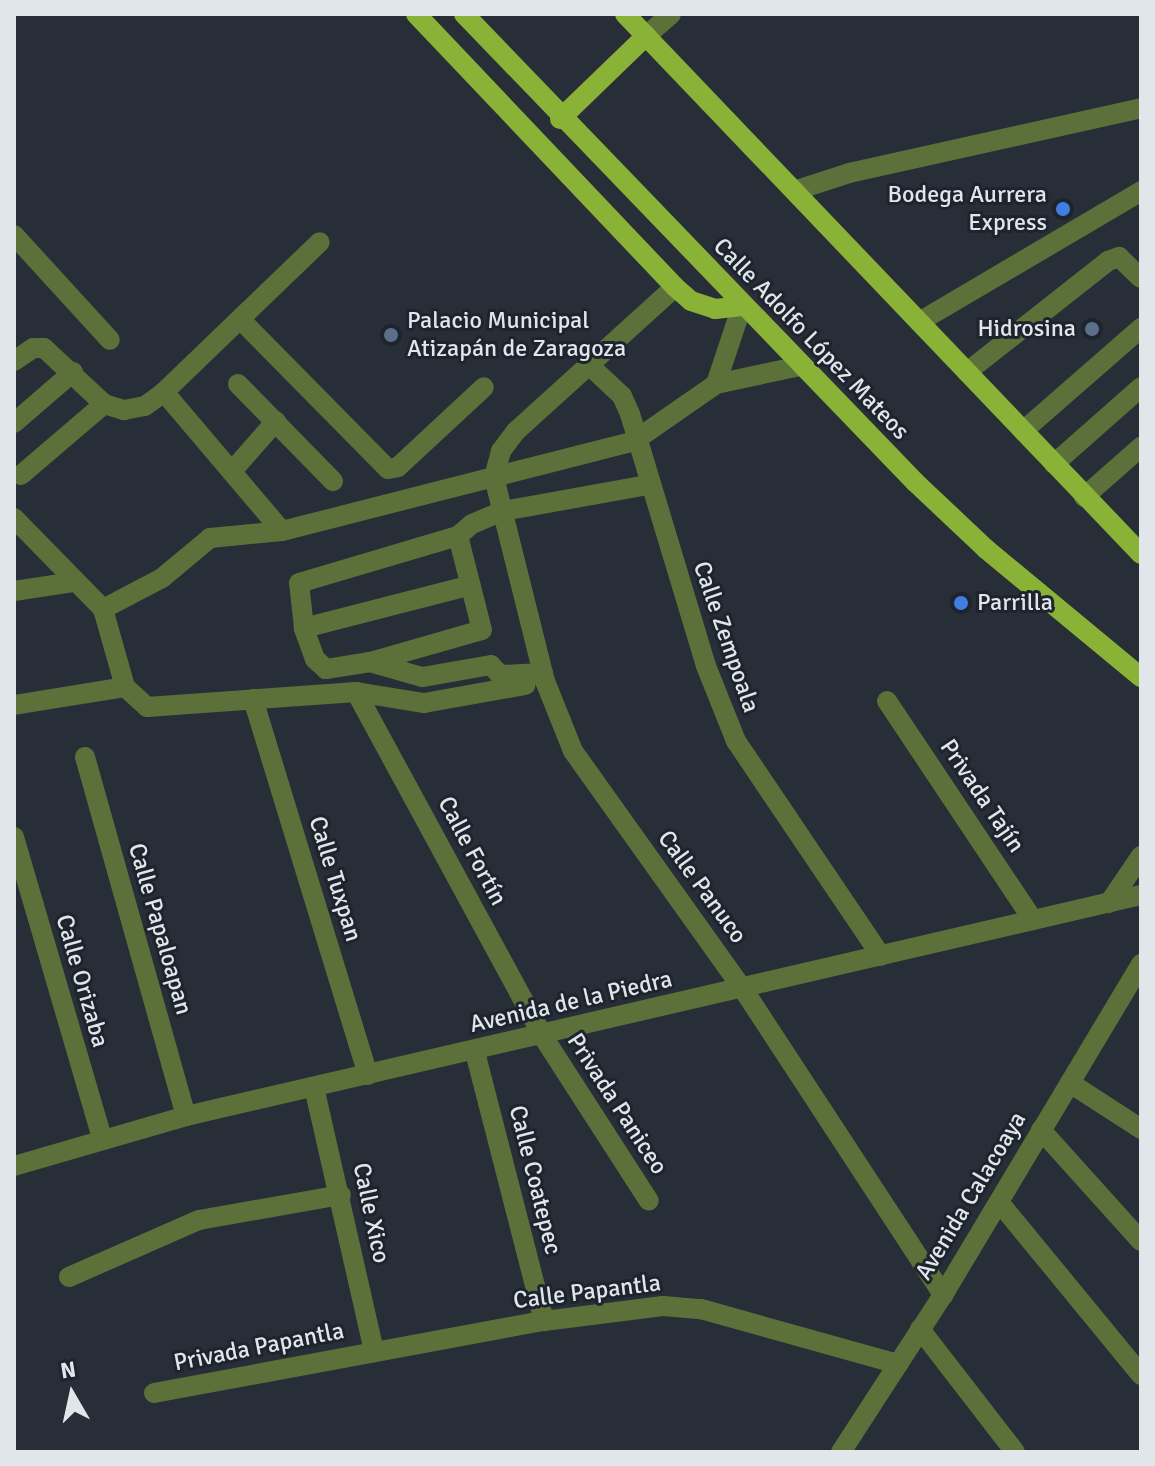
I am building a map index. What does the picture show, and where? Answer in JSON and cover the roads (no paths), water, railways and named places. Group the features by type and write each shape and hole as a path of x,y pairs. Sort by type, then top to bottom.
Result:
{"main road":[{"path":"416,14 675,287 715,309 742,306"},
{"name":"Calle Adolfo López Mateos","path":"464,14 560,119 800,366 986,549 1140,677"},
{"path":"625,14 797,190 1084,497 1138,546"},
{"path":"560,119 646,36"}],"street":[{"path":"646,36 671,14"},
{"path":"797,190 849,173 1141,108"},
{"path":"919,322 1141,191"},
{"path":"14,235 110,340"},
{"path":"14,361 33,348 44,348 104,404 124,410 145,406 164,392 320,242"},
{"path":"967,372 1108,261 1119,257 1141,278"},
{"path":"494,477 501,451 516,431 675,287"},
{"path":"716,384 742,306"},
{"path":"240,319 388,469 398,467 484,387"},
{"path":"1023,431 1141,328"},
{"name":"Calle Zempoala","path":"589,365 622,396 647,485 706,666 736,741 881,956"},
{"path":"103,609 162,578 210,538 282,531 634,441 716,384 800,366"},
{"path":"14,423 73,372"},
{"path":"238,384 333,481"},
{"path":"1054,464 1141,387"},
{"path":"164,392 282,531"},
{"path":"21,475 104,404"},
{"path":"233,470 276,421"},
{"path":"1084,497 1141,447"},
{"name":"Calle Panuco","path":"494,477 544,677 573,751 743,989 943,1295"},
{"path":"482,630 370,662 326,669 315,659 304,628 299,583 458,536 472,524 503,511 647,485"},
{"path":"14,518 103,609 125,687 147,707 356,692 424,703 544,677"},
{"path":"458,536 491,665 500,675 544,677"},
{"path":"14,591 74,582"},
{"path":"304,628 471,585"},
{"path":"370,662 422,677 491,665"},
{"path":"14,705 125,687"},
{"name":"Calle Fortín","path":"356,692 542,1035"},
{"name":"Calle Tuxpan","path":"253,699 368,1075"},
{"name":"Privada Tajín","path":"887,701 1033,920"},
{"name":"Calle Papaloapan","path":"85,757 186,1116"},
{"name":"Calle Orizaba","path":"14,837 20,883 102,1138"},
{"path":"1109,903 1141,856"},
{"name":"Avenida de la Piedra","path":"14,1166 186,1116 475,1052 1141,895"},
{"name":"Avenida Calacoaya","path":"841,1452 943,1295 1141,964"},
{"name":"Privada Paniceo","path":"542,1035 649,1201"},
{"name":"Calle Coatepec","path":"475,1052 544,1321"},
{"path":"1070,1083 1141,1129"},
{"name":"Calle Xico","path":"314,1087 341,1195 374,1352"},
{"path":"1041,1130 1141,1241"},
{"path":"69,1277 199,1220 341,1195"},
{"path":"999,1202 1141,1375"},
{"name":"Calle Papantla","path":"374,1352 544,1321 663,1306 701,1309 898,1364"},
{"path":"920,1329 1015,1452"},
{"name":"Privada Papantla","path":"154,1393 374,1352"}],"place":[{"name":"Bodega Aurrera Express","path":"1063,209"},
{"name":"Hidrosina","path":"1092,329"},
{"name":"Palacio Municipal Atizapán de Zaragoza","path":"391,335"},
{"name":"Parrilla","path":"961,603"}]}
